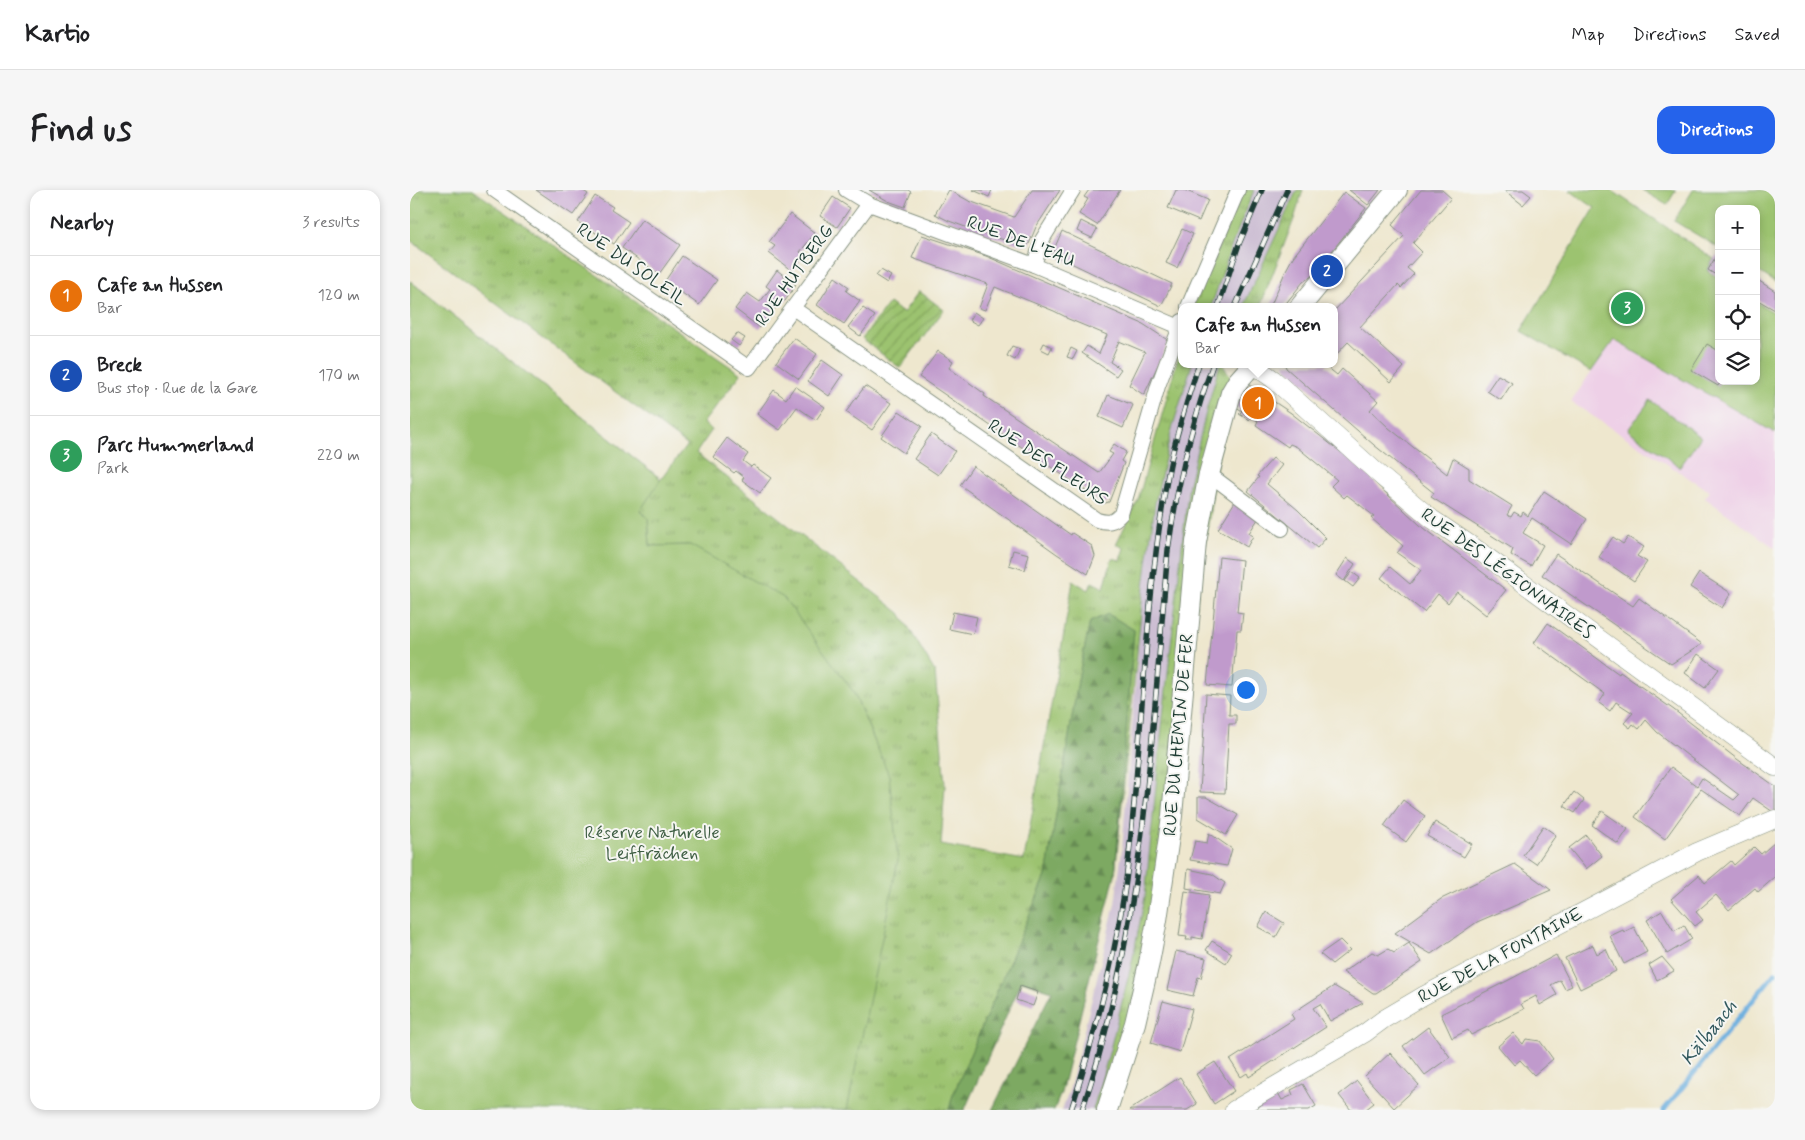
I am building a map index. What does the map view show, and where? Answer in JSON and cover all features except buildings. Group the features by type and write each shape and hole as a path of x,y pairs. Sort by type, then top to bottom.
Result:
{"main road":[{"path":"1303,303 1397,190"},
{"name":"RUE DU CHEMIN DE FER","path":"1107,1110 1135,1023 1157,920 1172,816 1192,567 1209,474 1231,393 1238,380 1249,368"}],"street":[{"name":"RUE DU SOLEIL","path":"494,190 749,368"},
{"name":"RUE DE L'EAU","path":"846,190 869,204 1034,265 1178,324"},
{"path":"1034,265 1042,240 1073,190"},
{"path":"1190,303 1238,190"},
{"name":"RUE HUTBERG","path":"749,368 869,204"},
{"name":"RUE DES FLEURS","path":"793,308 1096,520 1106,523 1115,521 1121,514 1158,386 1178,333"},
{"name":"RUE DES LÉGIONNAIRES","path":"1258,368 1432,519 1475,548 1775,767"},
{"path":"1209,474 1282,529"},
{"name":"RUE DE LA FONTAINE","path":"1234,1110 1365,1033 1384,1019 1423,996 1697,852 1775,820"}],"shaded area":[{"path":"1254,190 1297,190 1245,303 1212,303 1233,242"},
{"path":"1613,339 1775,433 1775,548 1705,498 1709,491 1571,402"},
{"path":"1191,368 1219,368 1189,484 1145,897 1132,962 1093,1110 1062,1110 1070,1088 1115,904 1122,850 1142,601 1155,503 1171,432"}],"green space":[{"path":"410,190 473,190 741,374 703,423 712,430 696,453 900,613 935,672 945,785 941,845 1024,860 1073,581 1089,590 1092,582 1104,588 1112,558 1120,560 1124,548 1116,544 1138,500 1178,358 1178,368 1191,368 1171,432 1155,503 1142,601 1115,875 1134,630 1108,614 1090,622 1079,675 1046,876 953,1095 949,1110 834,1110 874,740 853,691 690,545 650,546 648,518 410,307 410,281 661,479 687,445 410,240"},
{"path":"1243,190 1254,190 1233,242 1212,303 1195,303"},
{"path":"1297,190 1303,190 1294,219 1262,303 1245,303"},
{"path":"1569,190 1611,190 1714,259 1707,271 1715,276 1715,385 1760,385 1760,304 1775,313 1775,433 1614,340 1591,372 1521,331 1595,208"},
{"path":"1642,190 1676,190 1667,205"},
{"path":"1693,190 1775,190 1775,282 1760,273 1760,205 1715,205 1715,246 1674,221"},
{"name":"Réserve Naturelle Leiffrächen","path":"410,281 661,479 640,511 648,518 650,546 690,545 784,598 853,691 889,775 898,860 847,1110 410,1110"},
{"path":"919,291 944,310 900,368 862,339 889,303 903,313"},
{"path":"1219,368 1225,368 1230,376 1141,979 1102,1110 1093,1110 1132,962 1145,897 1189,484"},
{"path":"1650,400 1701,437 1680,467 1628,430"},
{"path":"1108,614 1134,630 1115,875 1061,1093 1054,1110 992,1110 1052,991 1022,981 966,1110 949,1110 953,1095 1046,876 1079,675 1090,622"}],"waterway":[{"name":"Kälbaach","path":"1664,1110 1775,973"}],"railway":[{"path":"1219,303 1239,244 1262,190"},
{"path":"1237,303 1287,190"},
{"path":"1071,1110 1088,1054 1116,939 1132,830 1148,626 1160,524 1174,446 1198,368"},
{"path":"1082,1110 1103,1042 1119,973 1132,903 1150,763 1168,550 1186,456 1212,368"}],"place":[{"name":"Breck","path":"1327,271"},
{"name":"Parc Hummerland","path":"1627,308"},
{"name":"Cafe an Hussen","path":"1258,403"}]}
